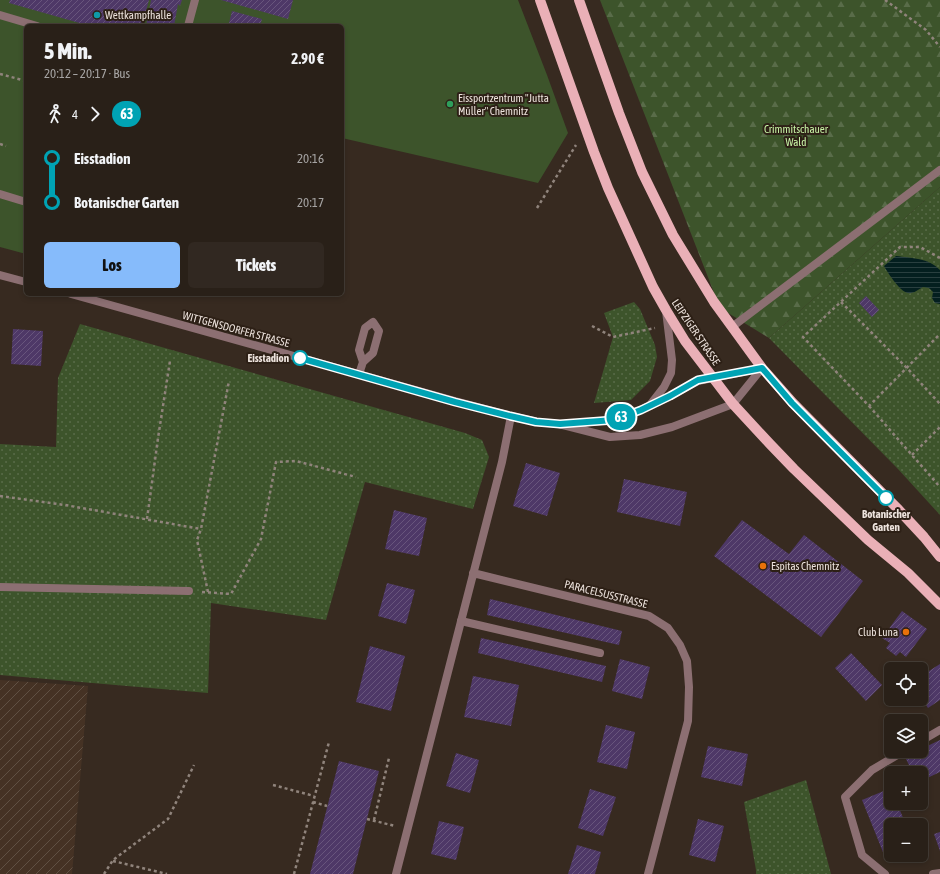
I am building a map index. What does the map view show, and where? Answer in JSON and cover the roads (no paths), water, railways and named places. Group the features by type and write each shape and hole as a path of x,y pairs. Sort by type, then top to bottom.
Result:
{"main road":[{"name":"LEIPZIGER STRASSE","path":"540,0 608,188 647,273 666,310 685,341 733,404 762,436 868,540 908,573 940,605"},
{"path":"579,0 619,113 642,172 673,235 714,302 762,368 792,403 924,537 940,557"}],"street":[{"path":"189,24 195,0"},
{"path":"0,15 29,24"},
{"path":"732,327 940,170"},
{"path":"0,194 24,201"},
{"path":"0,275 24,281"},
{"name":"WITTGENSDORFER STRASSE","path":"78,296 455,402 536,422 560,424 614,420 649,406 698,380 762,368"},
{"name":"WITTGENSDORFER STRASSE","path":"649,406 664,387 671,373 672,360 666,310"},
{"path":"359,374 363,362"},
{"path":"733,404 762,368"},
{"name":"WITTGENSDORFER STRASSE","path":"560,424 610,437 640,435 672,427 733,404"},
{"path":"396,874 502,462 510,416"},
{"name":"PARACELSUSSTRASSE","path":"473,573 649,616 668,628 680,645 687,661 689,687 688,721 648,874"},
{"path":"0,587 189,591"},
{"path":"461,621 600,653"},
{"path":"928,737 940,730"},
{"path":"885,874 862,855 845,797 872,770 892,758"},
{"path":"933,874 940,873"}],"water":[{"path":"896,256 925,261 936,266 940,270 940,304 935,303 932,298 933,292 929,288 923,287 916,292 908,293 898,286 884,266"}],"place":[{"name":"Wettkampfhalle","path":"97,15"},
{"name":"Eissportzentrum \"Jutta Müller\" Chemnitz","path":"450,104"},
{"name":"Eisstadion","path":"300,358"},
{"name":"Botanischer Garten","path":"886,498"},
{"name":"Espitas Chemnitz","path":"763,566"},
{"name":"Club Luna","path":"906,632"}],"park label":[{"name":"Crimmitschauer Wald","path":"796,135"}]}
